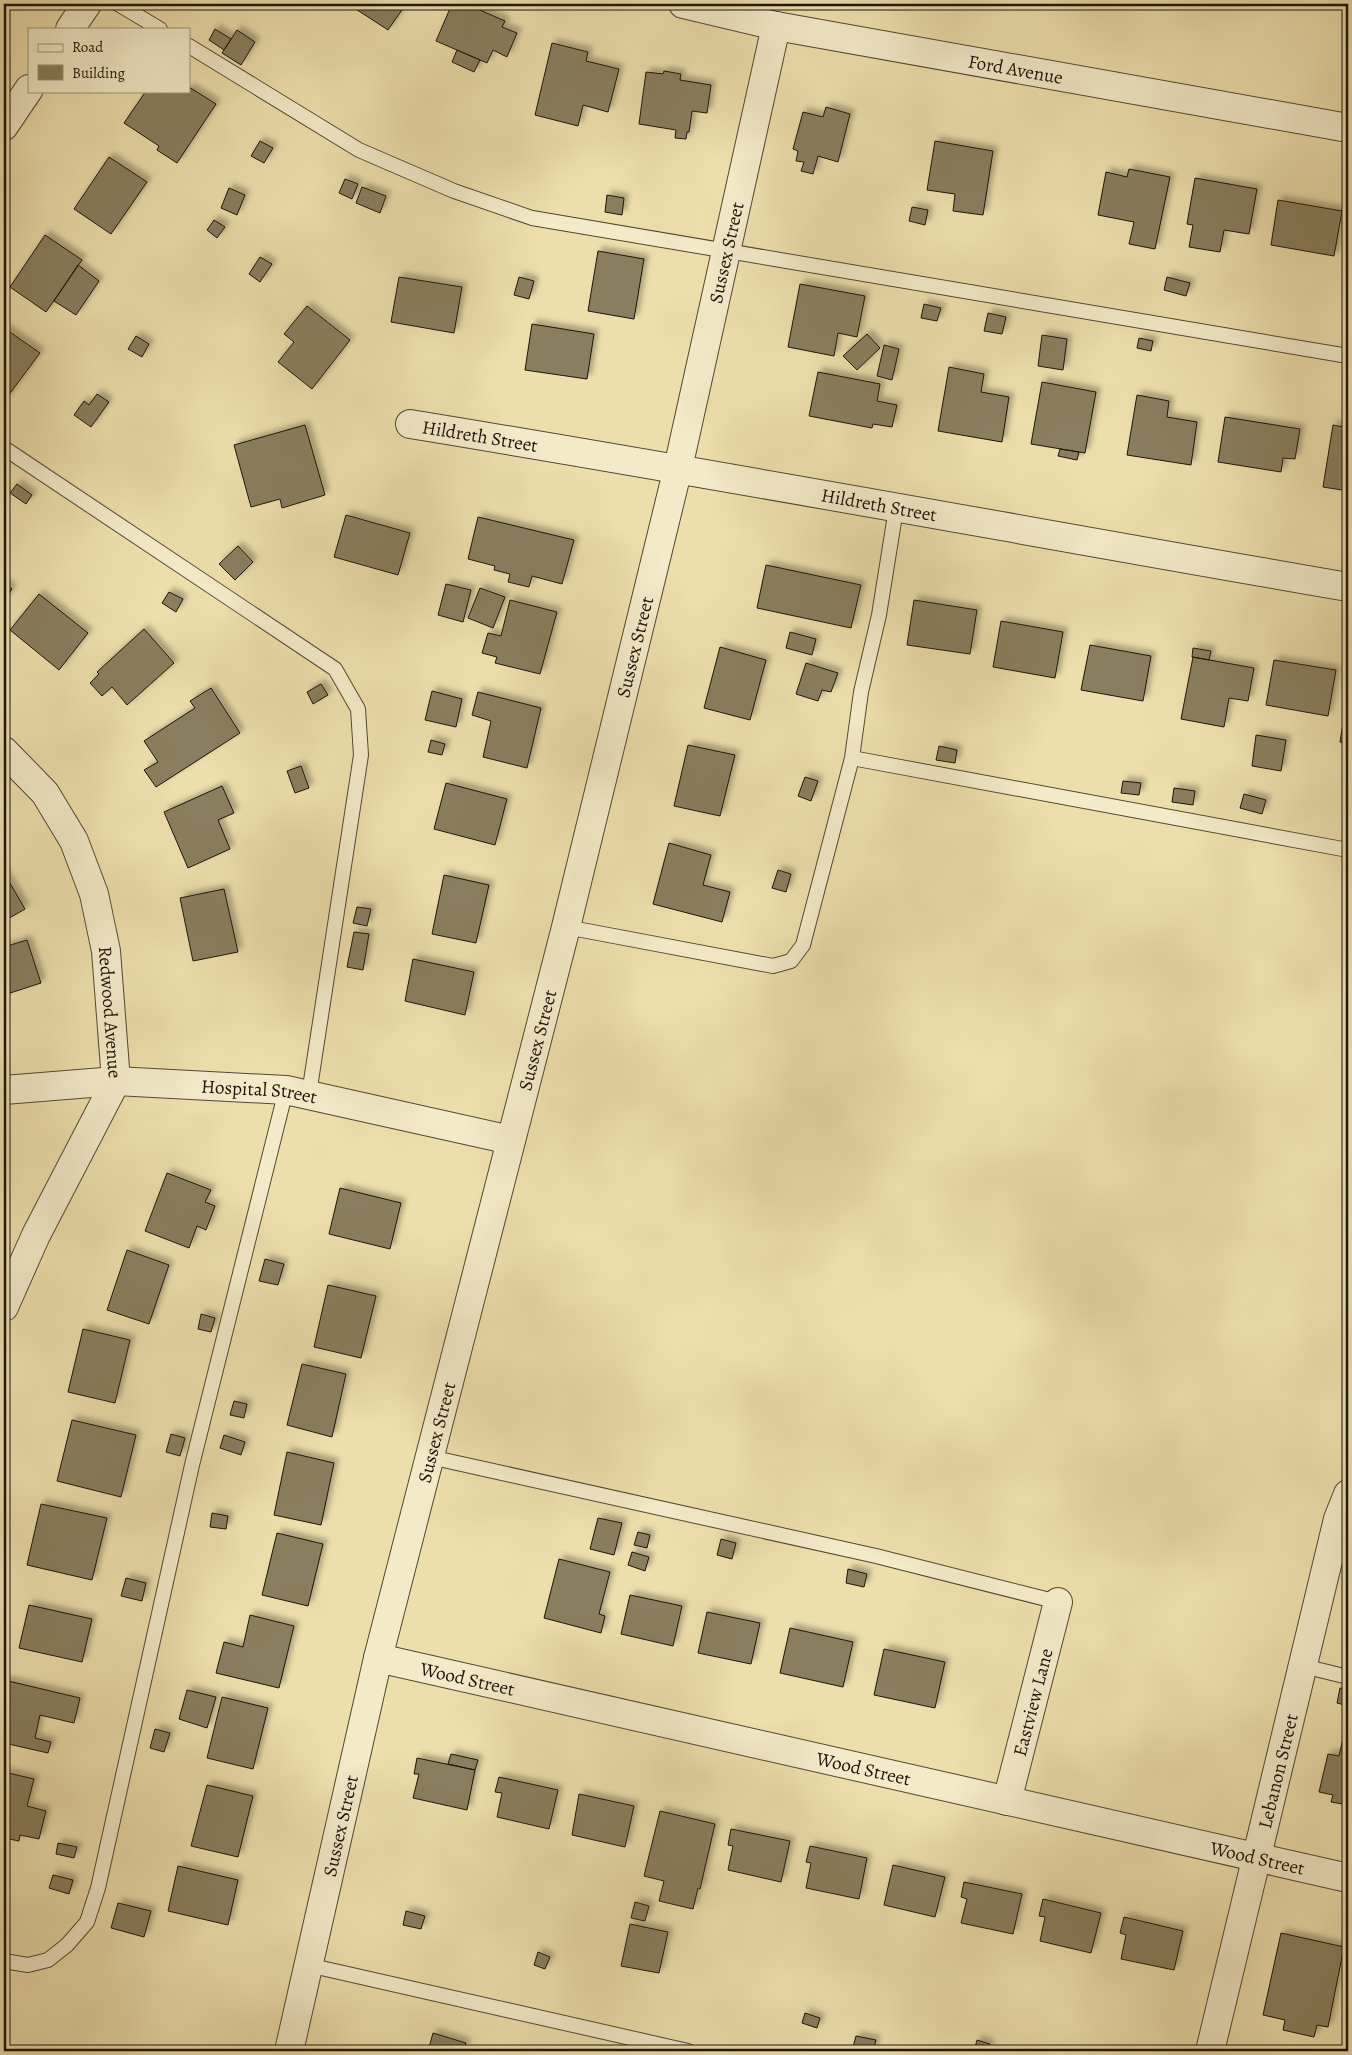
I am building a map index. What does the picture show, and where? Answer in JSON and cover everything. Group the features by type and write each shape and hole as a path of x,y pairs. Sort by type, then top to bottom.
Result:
{"street":[{"path":"71,28 86,4"},
{"name":"Ford Avenue","path":"683,4 776,26 1348,128"},
{"name":"Sussex Street","path":"289,2051 378,1658 566,927 678,468 728,251 776,26"},
{"path":"4,126 28,90"},
{"name":"Hildreth Street","path":"410,424 678,468 896,509 1348,588"},
{"name":"Redwood Avenue","path":"4,751 45,793 74,841 94,894 106,951 116,1081 36,1235 4,1307"},
{"name":"Hospital Street","path":"4,1090 116,1081 298,1092 511,1140"},
{"name":"Lebanon Street","path":"1210,2051 1338,1519 1348,1494"},
{"name":"Eastview Lane","path":"1007,1801 1058,1602"},
{"name":"Wood Street","path":"378,1658 1348,1878"}],"lane":[{"path":"118,4 158,28"},
{"path":"190,47 360,150 454,191 532,218 1348,356"},
{"path":"4,448 335,669 358,709 361,755 298,1092 192,1465 98,1888 87,1922 67,1945 48,1960 28,1965 4,1961"},
{"path":"566,927 773,966 792,961 803,945 852,758 861,692 879,615 896,509"},
{"path":"852,758 1348,850"},
{"path":"430,1457 876,1556 1058,1602"},
{"path":"1303,1666 1348,1677"},
{"path":"308,1965 688,2051"}],"building":[{"path":"348,4 406,4 388,30"},
{"path":"452,4 466,4 505,21 502,27 517,33 507,57 493,50 487,63 436,41"},
{"path":"215,29 231,39 224,50 209,40"},
{"path":"237,30 255,42 241,65 222,53"},
{"path":"552,43 588,52 586,61 619,69 608,112 583,105 578,126 535,115"},
{"path":"457,50 480,60 474,72 452,62"},
{"path":"664,71 681,74 680,80 711,85 707,113 692,111 686,139 675,138 676,130 639,124 646,72 663,74"},
{"path":"190,88 216,104 177,163 157,150 159,146 124,123 145,92 190,92"},
{"path":"826,107 850,114 838,162 818,156 813,174 801,171 804,162 796,161 798,151 793,149 803,112 823,117"},
{"path":"260,141 273,148 264,163 251,156"},
{"path":"935,141 993,151 983,215 953,211 955,194 927,190"},
{"path":"109,157 147,182 111,234 74,209"},
{"path":"1129,169 1170,177 1155,249 1129,244 1134,222 1098,215 1106,172 1127,177"},
{"path":"1195,178 1257,189 1249,234 1224,230 1220,252 1189,247 1193,225 1187,224"},
{"path":"345,179 358,184 352,199 339,193"},
{"path":"362,187 386,196 380,213 356,203"},
{"path":"229,188 245,195 237,215 221,208"},
{"path":"607,195 624,198 622,215 605,212"},
{"path":"1278,200 1342,211 1334,256 1271,245"},
{"path":"912,207 928,210 925,225 909,221"},
{"path":"214,220 225,227 217,238 207,230"},
{"path":"45,235 82,260 46,312 10,287"},
{"path":"598,251 644,259 634,319 588,311"},
{"path":"260,257 272,264 260,282 249,274"},
{"path":"78,265 99,281 76,315 54,301"},
{"path":"399,277 462,287 454,333 391,322"},
{"path":"519,277 534,281 529,299 514,295"},
{"path":"1167,277 1190,283 1186,296 1164,290"},
{"path":"800,284 865,296 857,337 838,333 834,356 788,347"},
{"path":"924,304 941,308 937,321 921,318"},
{"path":"307,306 350,340 312,389 278,362 294,342 284,334"},
{"path":"988,313 1006,317 1002,334 984,331"},
{"path":"532,324 594,334 587,379 525,370"},
{"path":"4,328 40,353 5,400 4,399"},
{"path":"867,334 880,348 857,370 843,356"},
{"path":"1042,335 1067,339 1063,370 1038,366"},
{"path":"136,336 149,344 142,357 128,349"},
{"path":"1139,338 1153,341 1151,351 1137,348"},
{"path":"884,345 899,349 892,380 877,376"},
{"path":"949,367 984,374 981,392 1009,397 1002,442 938,431"},
{"path":"818,372 880,384 877,401 897,405 892,427 873,424 872,428 809,416"},
{"path":"1042,382 1096,392 1085,453 1031,444"},
{"path":"97,394 109,402 91,427 74,415 84,401 89,405"},
{"path":"1137,395 1169,401 1167,417 1197,422 1191,465 1127,455"},
{"path":"1225,417 1300,429 1295,459 1283,458 1281,472 1218,462"},
{"path":"305,425 325,495 282,508 280,499 251,507 234,445"},
{"path":"1333,425 1348,428 1348,491 1323,487"},
{"path":"1060,449 1079,452 1077,460 1058,456"},
{"path":"17,484 32,495 26,504 10,493"},
{"path":"346,515 410,533 398,575 334,557"},
{"path":"478,517 574,540 562,584 532,576 529,587 508,582 510,574 494,570 495,566 468,559"},
{"path":"238,546 253,562 235,580 219,564"},
{"path":"766,565 861,585 851,628 757,608"},
{"path":"4,583 12,589 4,601"},
{"path":"446,584 471,590 463,622 438,615"},
{"path":"480,588 505,597 493,628 468,618"},
{"path":"169,592 183,599 176,612 162,603"},
{"path":"39,594 88,633 59,670 10,630"},
{"path":"510,600 557,612 540,674 495,663 497,657 482,653 488,633 501,636"},
{"path":"914,600 977,610 970,654 907,645"},
{"path":"1001,621 1063,632 1055,678 993,667"},
{"path":"144,629 174,663 127,705 112,687 102,696 90,683 99,674 97,672"},
{"path":"790,632 816,639 812,655 786,648"},
{"path":"1090,645 1151,656 1143,701 1081,690"},
{"path":"720,647 766,660 750,720 704,708"},
{"path":"1193,648 1211,651 1209,660 1192,657"},
{"path":"1193,657 1254,668 1248,701 1229,698 1224,727 1181,719"},
{"path":"1274,660 1336,670 1328,716 1266,705"},
{"path":"806,663 838,673 831,692 822,690 818,701 796,694"},
{"path":"321,684 328,695 313,704 307,692"},
{"path":"211,688 240,733 156,787 144,770 158,762 144,741 195,708 190,701"},
{"path":"432,691 462,699 456,727 425,720"},
{"path":"1348,691 1348,743 1340,742"},
{"path":"478,692 541,708 527,768 483,757 491,721 472,715"},
{"path":"1256,735 1286,740 1281,771 1252,766"},
{"path":"431,740 445,744 442,755 428,752"},
{"path":"688,745 735,755 720,816 674,806"},
{"path":"939,746 957,750 955,763 936,760"},
{"path":"301,766 309,788 295,793 287,771"},
{"path":"805,777 818,781 811,801 798,796"},
{"path":"1123,781 1141,783 1139,795 1121,793"},
{"path":"446,783 507,799 495,845 434,829"},
{"path":"222,786 234,813 218,820 230,849 188,868 164,812"},
{"path":"1174,788 1195,791 1193,805 1172,802"},
{"path":"1244,794 1266,800 1262,814 1240,808"},
{"path":"669,843 711,855 703,885 730,892 722,922 653,904"},
{"path":"778,870 791,874 786,892 772,888"},
{"path":"4,873 25,909 4,921"},
{"path":"444,875 489,885 476,943 432,934"},
{"path":"224,889 238,952 193,961 180,898"},
{"path":"357,907 371,909 367,926 353,923"},
{"path":"354,932 369,934 363,970 347,967"},
{"path":"27,940 41,983 4,995 4,947"},
{"path":"413,959 474,972 465,1015 405,1001"},
{"path":"167,1173 211,1190 205,1202 215,1206 206,1230 197,1226 189,1248 145,1231"},
{"path":"340,1188 401,1203 390,1249 329,1234"},
{"path":"127,1250 169,1265 149,1324 107,1310"},
{"path":"265,1259 284,1264 278,1285 259,1281"},
{"path":"328,1285 376,1296 361,1358 314,1347"},
{"path":"201,1314 215,1318 211,1332 198,1329"},
{"path":"83,1329 130,1340 115,1403 68,1392"},
{"path":"302,1364 346,1374 332,1437 287,1425"},
{"path":"234,1401 247,1404 244,1418 230,1415"},
{"path":"72,1420 136,1435 121,1497 57,1481"},
{"path":"171,1434 185,1438 180,1456 166,1452"},
{"path":"224,1435 245,1442 241,1455 220,1448"},
{"path":"287,1452 334,1463 321,1525 274,1515"},
{"path":"41,1504 107,1518 92,1580 27,1565"},
{"path":"212,1513 228,1516 226,1529 210,1527"},
{"path":"598,1518 622,1523 614,1555 590,1549"},
{"path":"638,1532 650,1535 647,1548 634,1545"},
{"path":"277,1533 323,1544 308,1606 262,1595"},
{"path":"721,1539 736,1543 732,1559 717,1555"},
{"path":"632,1552 649,1557 645,1571 628,1565"},
{"path":"559,1559 610,1572 599,1614 605,1616 601,1633 544,1618"},
{"path":"848,1569 867,1574 864,1587 846,1583"},
{"path":"126,1578 146,1583 142,1601 121,1596"},
{"path":"630,1595 682,1606 673,1646 621,1634"},
{"path":"29,1605 92,1619 82,1662 19,1648"},
{"path":"707,1612 760,1623 751,1664 698,1653"},
{"path":"250,1615 294,1626 279,1688 216,1673 224,1642 243,1647"},
{"path":"790,1628 853,1642 843,1687 780,1673"},
{"path":"884,1649 945,1662 935,1708 874,1695"},
{"path":"4,1680 80,1698 74,1723 40,1715 35,1738 51,1742 48,1753 4,1743"},
{"path":"1340,1688 1348,1690 1348,1706 1337,1703"},
{"path":"187,1690 216,1697 207,1728 179,1719"},
{"path":"222,1697 268,1708 253,1769 207,1758"},
{"path":"155,1729 170,1733 164,1752 150,1748"},
{"path":"1345,1729 1348,1730 1348,1805 1331,1802 1333,1795 1319,1792 1328,1754 1339,1756"},
{"path":"451,1754 478,1760 475,1770 448,1764"},
{"path":"417,1758 475,1770 467,1810 413,1798 419,1774 414,1774"},
{"path":"4,1772 34,1779 27,1806 46,1811 39,1839 20,1835 19,1841 4,1838"},
{"path":"499,1777 558,1790 549,1829 497,1817 502,1793 495,1792"},
{"path":"207,1785 253,1796 238,1857 191,1846"},
{"path":"579,1794 634,1806 625,1847 572,1835"},
{"path":"660,1811 715,1824 700,1889 698,1888 693,1909 659,1901 664,1881 644,1876"},
{"path":"731,1829 790,1841 781,1882 728,1870 733,1846 728,1845"},
{"path":"58,1843 77,1847 74,1858 56,1854"},
{"path":"810,1846 867,1858 859,1899 806,1888 811,1863 806,1862"},
{"path":"893,1865 945,1877 935,1917 884,1905"},
{"path":"178,1866 238,1880 228,1925 168,1911"},
{"path":"53,1875 73,1880 69,1894 49,1888"},
{"path":"964,1882 1022,1894 1013,1934 961,1923 967,1899 961,1897"},
{"path":"1043,1899 1101,1913 1091,1953 1040,1941 1045,1917 1039,1916"},
{"path":"635,1902 649,1906 645,1921 631,1918"},
{"path":"118,1903 151,1911 144,1937 111,1928"},
{"path":"406,1911 425,1916 421,1929 403,1925"},
{"path":"1124,1917 1183,1931 1174,1970 1121,1959 1126,1935 1120,1933"},
{"path":"630,1924 668,1932 659,1973 621,1966"},
{"path":"1281,1933 1344,1947 1328,2027 1317,2025 1314,2037 1283,2030 1285,2020 1263,2015"},
{"path":"538,1952 550,1957 545,1969 534,1965"},
{"path":"805,2013 820,2018 817,2028 802,2023"},
{"path":"433,2033 466,2043 463,2051 428,2051"},
{"path":"856,2036 876,2040 873,2051 853,2047"},
{"path":"977,2040 990,2044 988,2051 974,2051"}]}
